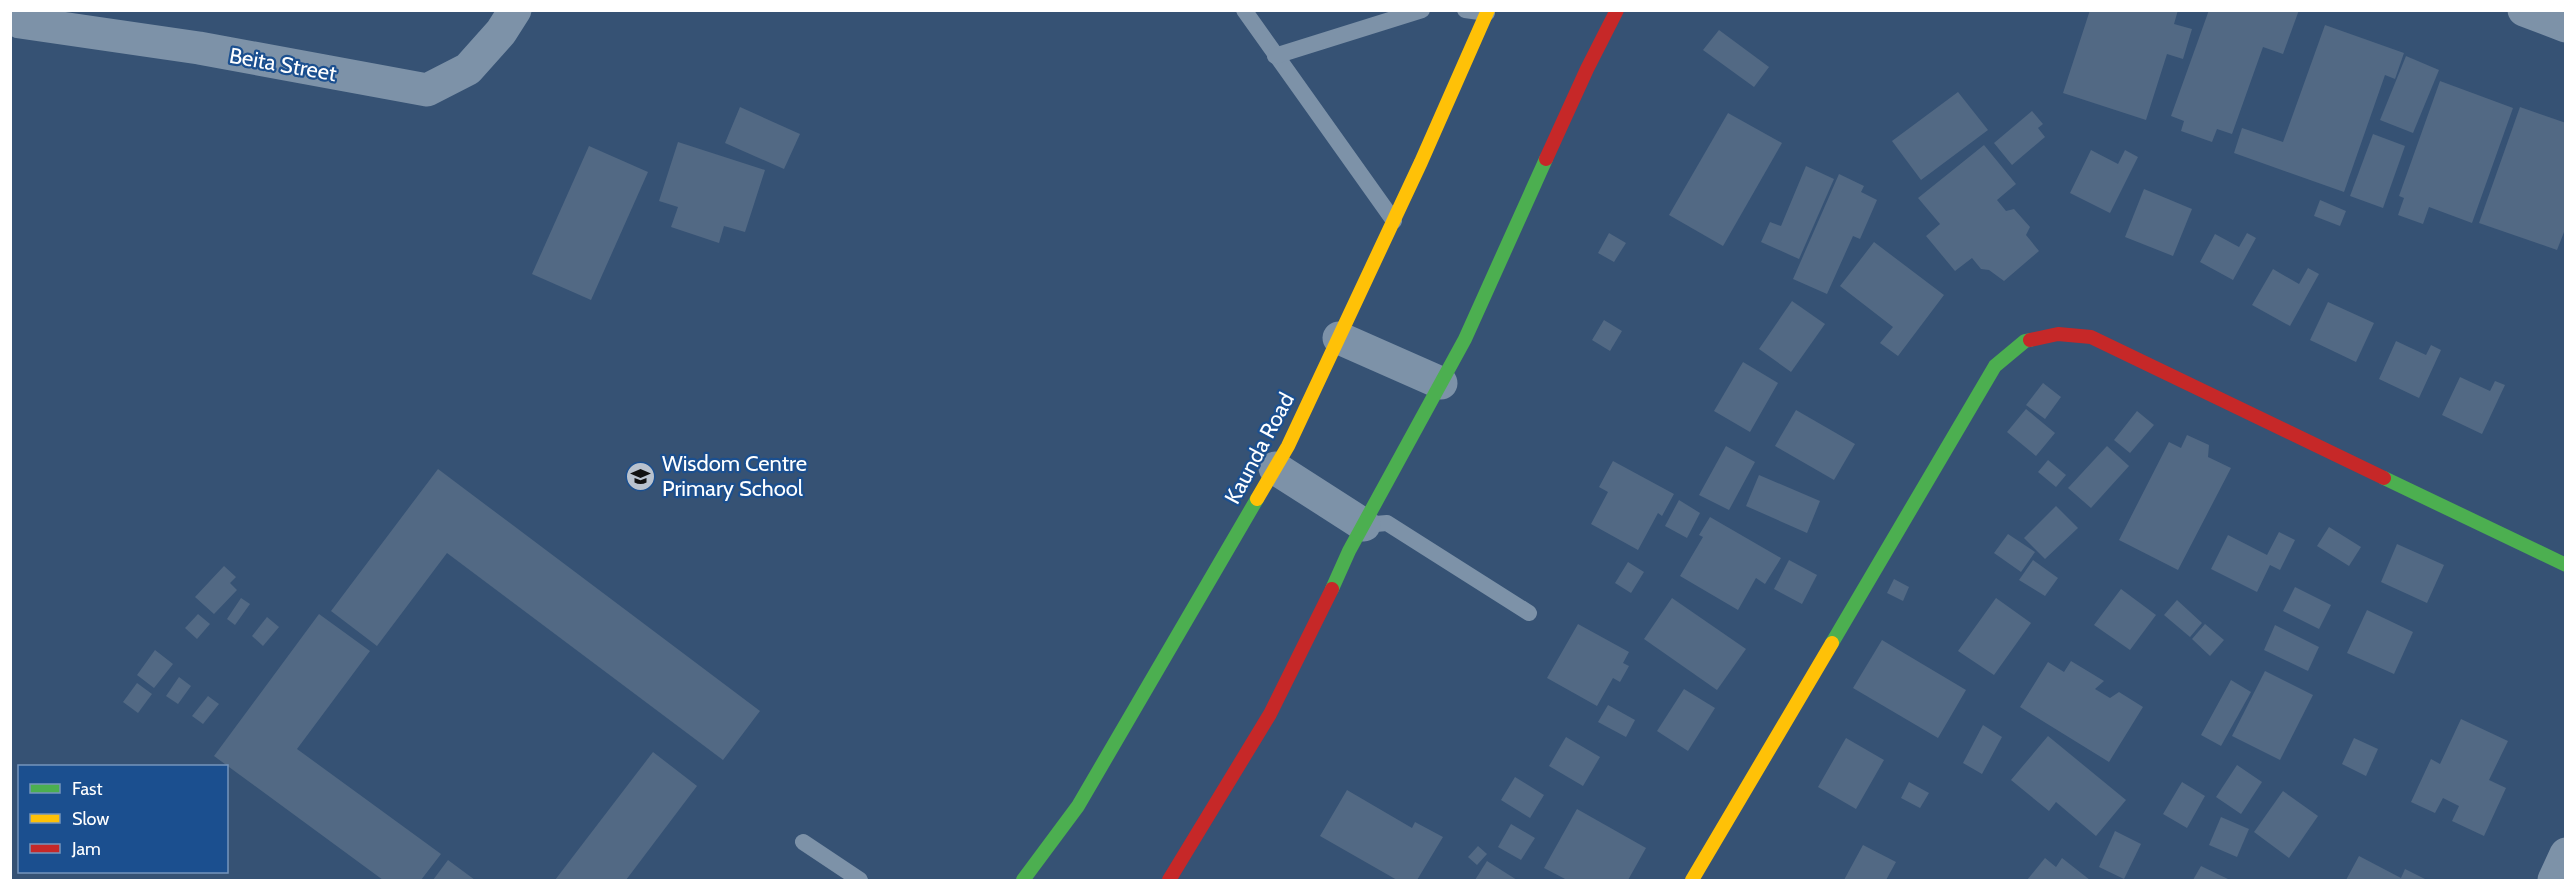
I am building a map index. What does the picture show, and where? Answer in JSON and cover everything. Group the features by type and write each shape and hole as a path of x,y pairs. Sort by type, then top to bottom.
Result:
{"street":[{"name":"Beita Street","path":"16,20 199,48 427,90 468,69 501,32 515,10"},
{"path":"1169,880 1270,714 1314,629 1349,551 1465,339 1587,69 1617,10"},
{"path":"2524,10 2565,26"},
{"name":"Kaunda Road","path":"1023,880 1078,806 1275,468 1394,221 1487,12"},
{"path":"1692,880 1995,366 2025,341 2058,334 2091,337 2565,565"},
{"path":"1339,338 1441,383"},
{"path":"1275,468 1364,525"},
{"path":"2554,880 2565,854"}],"lane":[{"path":"1245,10 1275,56 1394,221"},
{"path":"1275,56 1422,10"},
{"path":"1465,10 1487,12"},
{"path":"1364,525 1387,523 1529,613"},
{"path":"803,842 860,880"}],"building":[{"path":"2090,10 2178,10 2174,24 2192,29 2183,59 2167,54 2146,120 2063,93"},
{"path":"2209,10 2299,10 2283,54 2263,47 2232,134 2217,129 2212,142 2181,131 2184,121 2171,116"},
{"path":"2325,25 2404,53 2395,79 2385,75 2344,192 2234,153 2242,128 2283,142"},
{"path":"1719,30 1769,67 1754,87 1703,50"},
{"path":"2406,56 2439,70 2413,133 2380,120"},
{"path":"2440,81 2513,108 2472,223 2429,207 2423,224 2398,215 2404,198 2399,196"},
{"path":"1958,92 1988,130 1921,180 1892,141"},
{"path":"740,107 800,134 784,169 725,143"},
{"path":"2520,107 2566,123 2566,227 2557,250 2479,223"},
{"path":"2032,111 2043,124 2038,128 2045,137 2012,165 1994,143"},
{"path":"1728,113 1782,143 1723,246 1669,215"},
{"path":"2373,134 2405,146 2383,208 2350,196"},
{"path":"678,142 765,170 745,232 724,226 719,243 671,227 678,207 659,201"},
{"path":"1984,145 2016,184 1997,200 2006,211 2014,209 2030,227 2026,235 2039,251 2004,281 1989,270 1981,269 1972,258 1955,271 1926,236 1940,224 1918,198"},
{"path":"589,146 648,172 591,300 532,274"},
{"path":"2091,150 2118,164 2125,150 2138,157 2110,213 2070,193"},
{"path":"1806,166 1834,179 1799,259 1761,242 1770,222 1781,226"},
{"path":"1839,174 1864,186 1861,192 1877,200 1860,239 1853,236 1827,294 1793,279"},
{"path":"2144,189 2192,209 2173,256 2125,237"},
{"path":"2320,200 2346,211 2340,226 2314,216"},
{"path":"1609,233 1626,243 1614,262 1598,253"},
{"path":"2247,233 2256,238 2233,280 2200,262 2215,234 2239,247"},
{"path":"1874,242 1944,295 1898,356 1880,343 1893,327 1840,286"},
{"path":"2308,268 2319,274 2290,326 2252,305 2273,269 2299,284"},
{"path":"1792,301 1825,324 1791,372 1759,349"},
{"path":"2328,302 2374,323 2356,362 2310,340"},
{"path":"1604,320 1622,331 1610,351 1592,340"},
{"path":"2396,341 2426,355 2431,345 2441,350 2419,398 2379,379"},
{"path":"1743,362 1778,383 1750,432 1714,411"},
{"path":"2460,377 2490,391 2495,381 2505,385 2482,434 2442,415"},
{"path":"2043,383 2061,397 2045,419 2026,405"},
{"path":"2026,409 2055,433 2036,456 2007,432"},
{"path":"1796,410 1855,444 1834,480 1775,446"},
{"path":"2137,411 2154,425 2130,453 2114,440"},
{"path":"2187,435 2209,445 2208,457 2231,468 2178,570 2119,540 2169,442 2181,448"},
{"path":"1726,446 1755,462 1729,510 1699,495"},
{"path":"2107,446 2129,466 2091,508 2068,488"},
{"path":"2048,460 2066,475 2056,487 2038,472"},
{"path":"1613,461 1674,494 1662,516 1658,513 1638,550 1591,524 1608,492 1599,487"},
{"path":"438,469 760,711 723,760 447,553 377,646 331,611"},
{"path":"1759,475 1820,501 1807,533 1746,506"},
{"path":"1679,500 1700,513 1687,538 1665,526"},
{"path":"2056,506 2078,528 2045,559 2024,538"},
{"path":"1710,517 1781,558 1765,584 1756,578 1738,610 1680,576 1703,537 1699,535"},
{"path":"2329,527 2361,547 2349,566 2317,546"},
{"path":"2279,532 2295,540 2280,570 2270,565 2257,592 2211,569 2228,535 2267,555"},
{"path":"2008,534 2035,552 2021,572 1994,553"},
{"path":"2397,544 2444,565 2427,603 2381,582"},
{"path":"1789,560 1817,575 1802,604 1774,589"},
{"path":"2033,560 2058,578 2045,596 2019,580"},
{"path":"1628,562 1644,572 1631,593 1615,583"},
{"path":"224,566 236,577 230,583 237,590 214,614 195,597"},
{"path":"1894,579 1909,587 1903,601 1887,593"},
{"path":"2295,587 2331,605 2319,629 2283,611"},
{"path":"2121,589 2156,615 2130,650 2094,625"},
{"path":"241,598 250,604 235,625 227,619"},
{"path":"1672,598 1746,649 1717,690 1644,639"},
{"path":"1996,598 2031,623 1994,675 1958,651"},
{"path":"2177,600 2202,623 2190,637 2164,615"},
{"path":"2367,610 2413,632 2394,674 2347,653"},
{"path":"198,614 210,624 197,639 185,628"},
{"path":"319,614 370,651 297,749 441,854 421,880 383,880 214,756"},
{"path":"267,617 279,627 263,646 252,636"},
{"path":"1578,624 1629,652 1623,663 1629,666 1620,682 1613,678 1597,706 1547,678"},
{"path":"2205,624 2224,640 2210,656 2192,639"},
{"path":"2275,625 2319,647 2308,671 2264,650"},
{"path":"1882,640 1966,690 1938,738 1853,688"},
{"path":"155,650 173,664 154,688 137,675"},
{"path":"2071,661 2104,681 2095,689 2110,698 2119,692 2143,707 2109,762 2020,707 2048,662 2064,672"},
{"path":"2265,671 2313,695 2280,760 2232,736"},
{"path":"179,677 191,686 178,704 166,696"},
{"path":"2231,680 2251,692 2221,746 2201,735"},
{"path":"137,683 152,694 138,713 123,702"},
{"path":"1684,689 1715,708 1688,751 1657,731"},
{"path":"208,696 219,704 203,724 192,716"},
{"path":"1608,705 1635,720 1626,737 1598,722"},
{"path":"2461,719 2508,741 2489,780 2506,788 2484,836 2452,821 2459,806 2443,798 2435,813 2411,802 2431,759 2440,764"},
{"path":"1983,725 2002,737 1982,774 1963,763"},
{"path":"2048,736 2126,800 2096,836 2056,802 2049,811 2011,780"},
{"path":"1566,737 1600,757 1583,786 1549,766"},
{"path":"1846,738 1884,760 1856,809 1818,787"},
{"path":"2354,738 2378,749 2366,776 2342,764"},
{"path":"653,752 697,786 626,880 555,880"},
{"path":"2237,765 2262,782 2241,814 2216,797"},
{"path":"1515,777 1544,795 1530,818 1501,800"},
{"path":"1909,782 1929,793 1920,808 1901,798"},
{"path":"2182,782 2205,796 2187,828 2163,814"},
{"path":"1347,790 1412,828 1415,822 1443,837 1417,880 1397,880 1320,836"},
{"path":"2283,791 2318,816 2289,858 2254,832"},
{"path":"1577,809 1646,848 1628,880 1567,880 1544,868"},
{"path":"2221,817 2249,829 2237,857 2209,845"},
{"path":"1511,824 1535,838 1521,860 1498,847"},
{"path":"2115,831 2141,844 2124,879 2099,867"},
{"path":"1863,845 1896,862 1886,880 1844,880"},
{"path":"1478,846 1487,854 1477,865 1468,857"},
{"path":"2359,856 2401,878 2405,869 2427,880 2346,880"},
{"path":"2045,858 2056,867 2062,858 2090,880 2027,880"},
{"path":"448,860 475,880 433,880"},
{"path":"1487,861 1517,880 1475,880"},
{"path":"2201,866 2230,880 2193,880"}],"traffic: fast":[{"path":"1332,589 1349,551 1465,339 1546,159"},
{"path":"1832,643 1995,366 2025,341 2030,340"},
{"path":"2384,478 2566,565"},
{"path":"1023,880 1078,806 1257,499"}],"traffic: slow":[{"path":"1257,499 1288,446 1421,162 1488,10"},
{"path":"1692,880 1832,643"}],"traffic: jam":[{"path":"1546,159 1617,10"},
{"path":"2030,340 2058,334 2091,337 2384,478"},
{"path":"1169,880 1270,714 1332,589"}],"place":[{"name":"Wisdom Centre Primary School","path":"641,476"}]}
